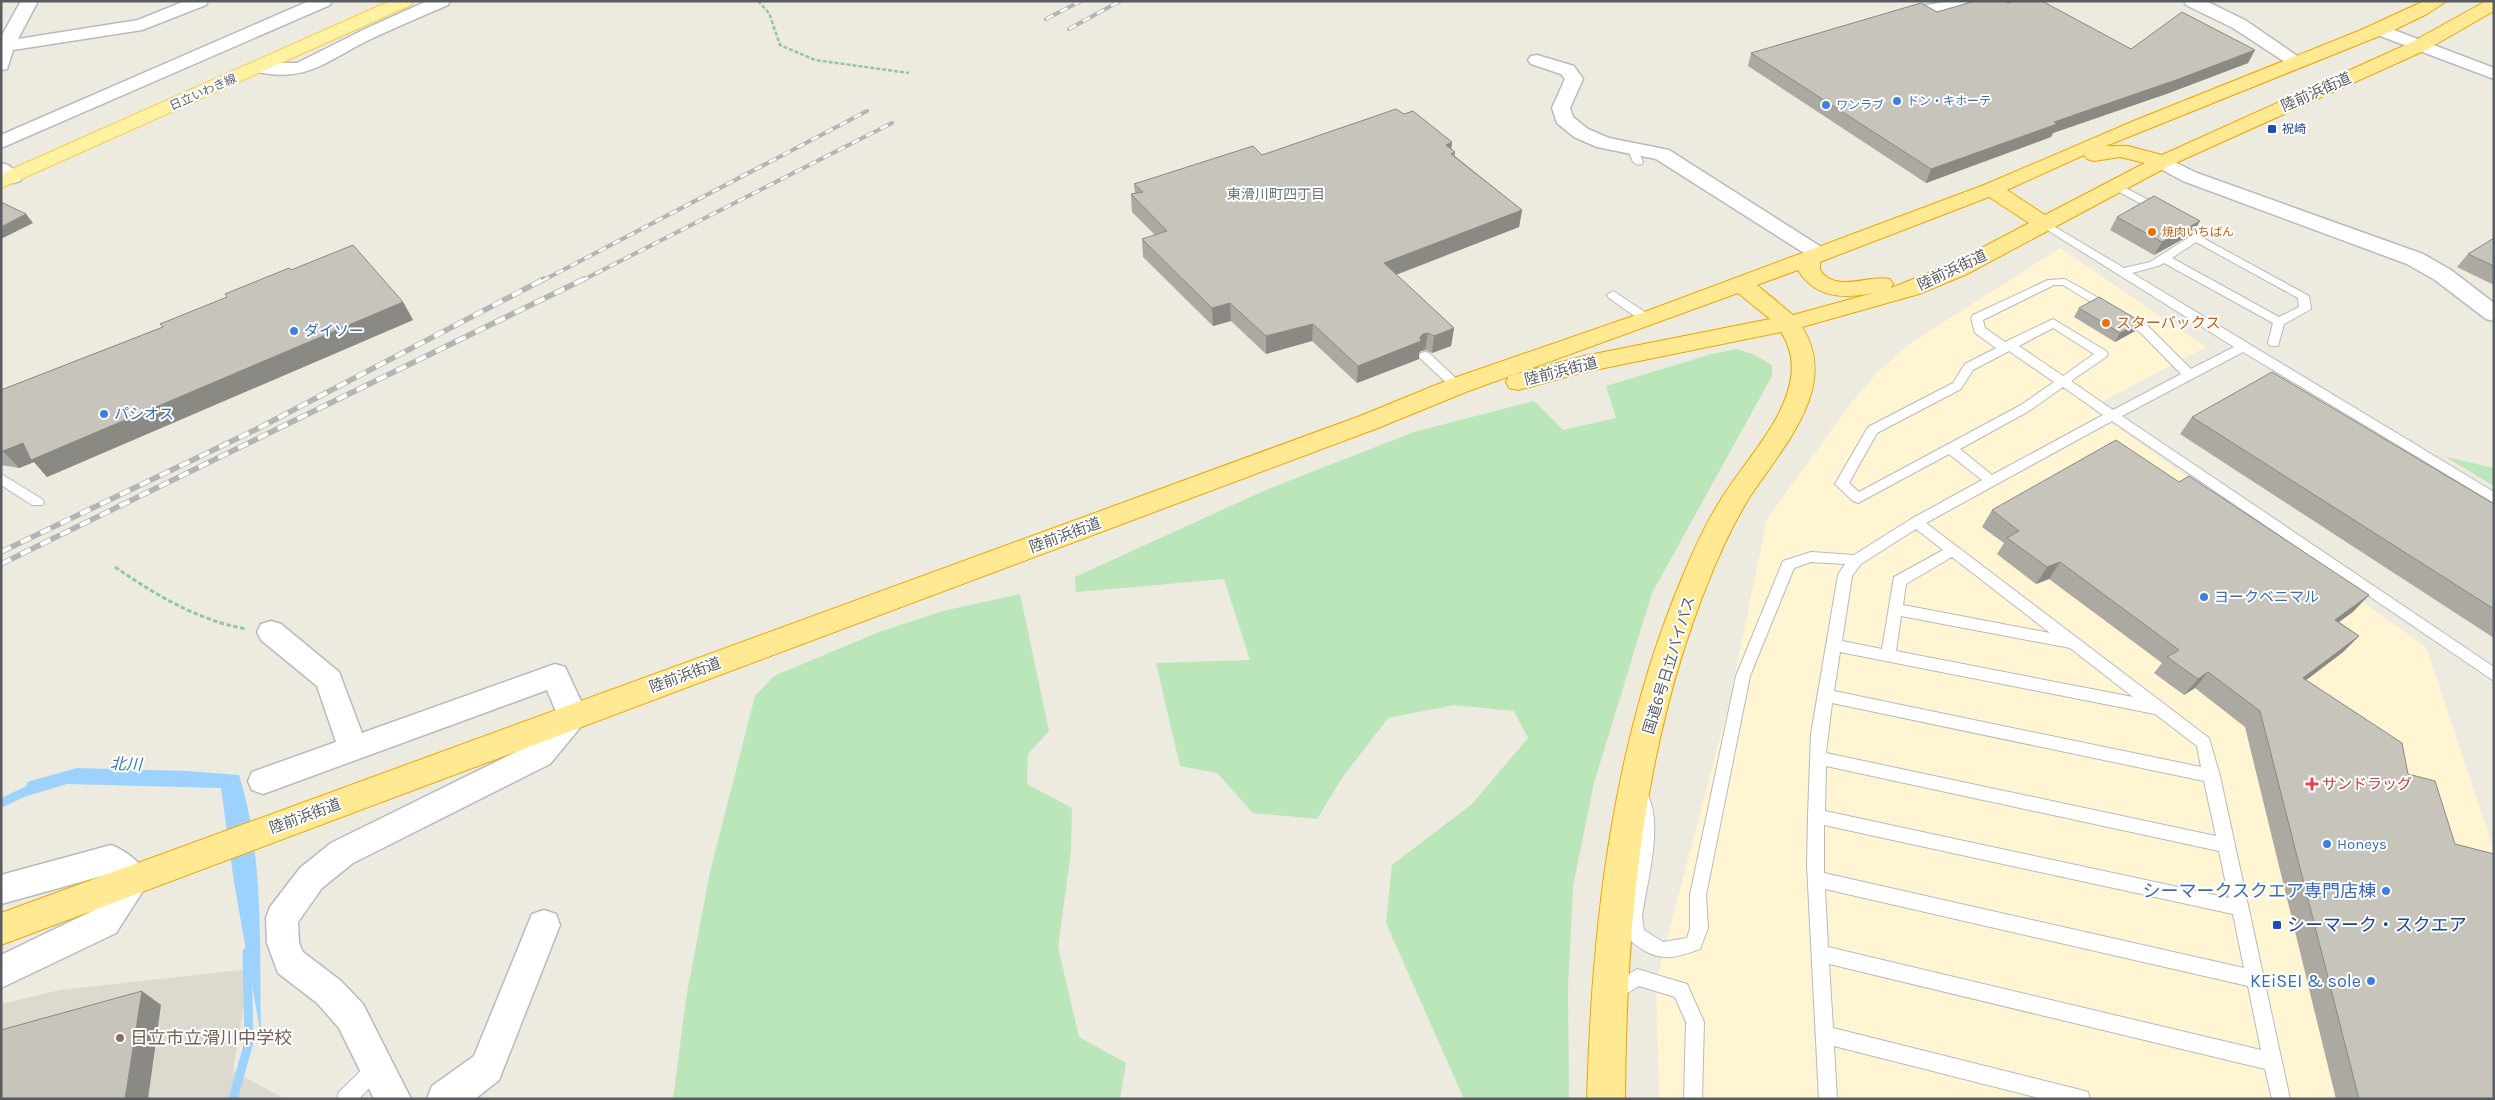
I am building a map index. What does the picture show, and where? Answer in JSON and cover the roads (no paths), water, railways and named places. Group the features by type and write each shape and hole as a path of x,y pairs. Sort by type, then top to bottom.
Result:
{"highway":[{"name":"陸前浜街道","path":"1,929 1369,422 1457,386 1741,284 1991,189 2037,168 2297,62 2381,30 2438,1"},
{"name":"陸前浜街道","path":"1369,422 1584,364 1790,323 1850,308 1911,289 1959,269 2162,162 2419,46 2494,4"},
{"path":"2037,168 2059,168 2113,150 2137,153 2162,162"},
{"path":"1991,189 2045,224"},
{"path":"1814,256 1809,270 1816,280 1836,288 1856,290 1920,271 1959,269"},
{"path":"1741,284 1790,323"},
{"name":"国道6号日立バイパス","path":"1606,1099 1608,998 1615,926 1638,769 1664,674 1691,591 1730,508 1787,420 1799,398 1804,372 1803,360 1790,323"}],"main road":[{"name":"日立いわき線","path":"5,176 259,67 405,1"}],"street":[{"path":"1,65 5,46 30,1"},
{"path":"5,46 142,25 200,1"},
{"path":"1,142 324,1"},
{"path":"259,67 284,70 317,64 360,37 442,1"},
{"path":"1926,10 1988,1"},
{"path":"2192,1 2239,24 2297,62"},
{"path":"2381,30 2494,74"},
{"path":"1537,60 1568,70 1574,78 1561,108 1564,119 1581,133 1636,156 1662,154 1814,256"},
{"path":"2162,162 2190,177 2415,259 2443,275 2494,314"},
{"path":"271,632 329,680 353,749"},
{"path":"263,782 555,675 573,716 539,755 342,854 311,878 282,918 283,943 290,962 329,992 351,1016 393,1099"},
{"path":"1,890 111,859 134,880 104,922 1,972"},
{"path":"445,1099 487,1068 544,925"}],"lane":[{"path":"2116,186 2169,215"},
{"path":"2045,224 2243,347 2494,498"},
{"path":"2122,272 2154,264 2196,234 2303,296 2305,309 2279,322"},
{"path":"2164,258 2279,322"},
{"path":"2190,375 2144,329 2065,282 2052,282 1978,318 1979,330 2062,382 2494,675"},
{"path":"1613,295 1647,318"},
{"path":"2274,343 2279,322"},
{"path":"2053,323 2102,354 2062,382 2025,408 1858,498 1842,484 1872,430 1957,386 1969,367 2053,323"},
{"path":"1828,1099 1819,953 1816,816 1819,734 1845,575 1856,560 1916,522 2243,347"},
{"path":"1425,356 1457,386"},
{"path":"1950,448 1990,481"},
{"path":"1,479 37,502"},
{"path":"1916,522 2204,742 2281,1099"},
{"path":"1888,656 1899,581 1954,550"},
{"path":"1638,769 1647,828 1633,916 1636,934 1657,950 1678,950 1694,943 1699,928 1698,895 1743,676 1788,565 1811,557 1856,560"},
{"path":"1894,609 2075,644"},
{"path":"1833,645 2160,708"},
{"path":"1825,695 2212,776"},
{"path":"1819,758 2226,845"},
{"path":"1816,816 2240,908"},
{"path":"1816,879 2255,979"},
{"path":"1819,953 2273,1062"},
{"path":"1608,998 1637,977 1681,990 1695,1022 1693,1099"},
{"path":"1824,1035 2081,1099"},
{"path":"346,1099 377,1067"}],"water":[{"path":"77,768 187,771 239,775 253,839 257,872 261,1036 234,882 221,788 67,784 27,796 27,782"}],"waterway":[{"name":"北川","path":"1,803 35,787"},
{"name":"北川","path":"233,1099 249,1042 247,952"}],"railway":[{"path":"1046,19 1081,1"},
{"path":"1069,29 1120,1"},
{"path":"542,281 867,111"},
{"path":"581,281 892,123"},
{"path":"1,552 257,429 544,279"},
{"path":"1,564 584,279"}],"place":[{"name":"ドン・キホーテ","path":"1897,101"},
{"name":"ワンラブ","path":"1826,105"},
{"name":"祝崎","path":"2272,129"},
{"name":"焼肉いちばん","path":"2152,232"},
{"name":"スターバックス","path":"2106,323"},
{"name":"ダイソー","path":"294,331"},
{"name":"パシオス","path":"104,414"},
{"name":"ヨークベニマル","path":"2204,597"},
{"name":"サンドラッグ","path":"2312,784"},
{"name":"Honeys","path":"2327,844"},
{"name":"シーマークスクエア専門店棟","path":"2386,891"},
{"name":"シーマーク・スクエア","path":"2277,925"},
{"name":"KEiSEI & sole","path":"2371,981"},
{"name":"日立市立滑川中学校","path":"120,1038"}],"district":[{"name":"東滑川町四丁目","path":"1276,194"}]}
